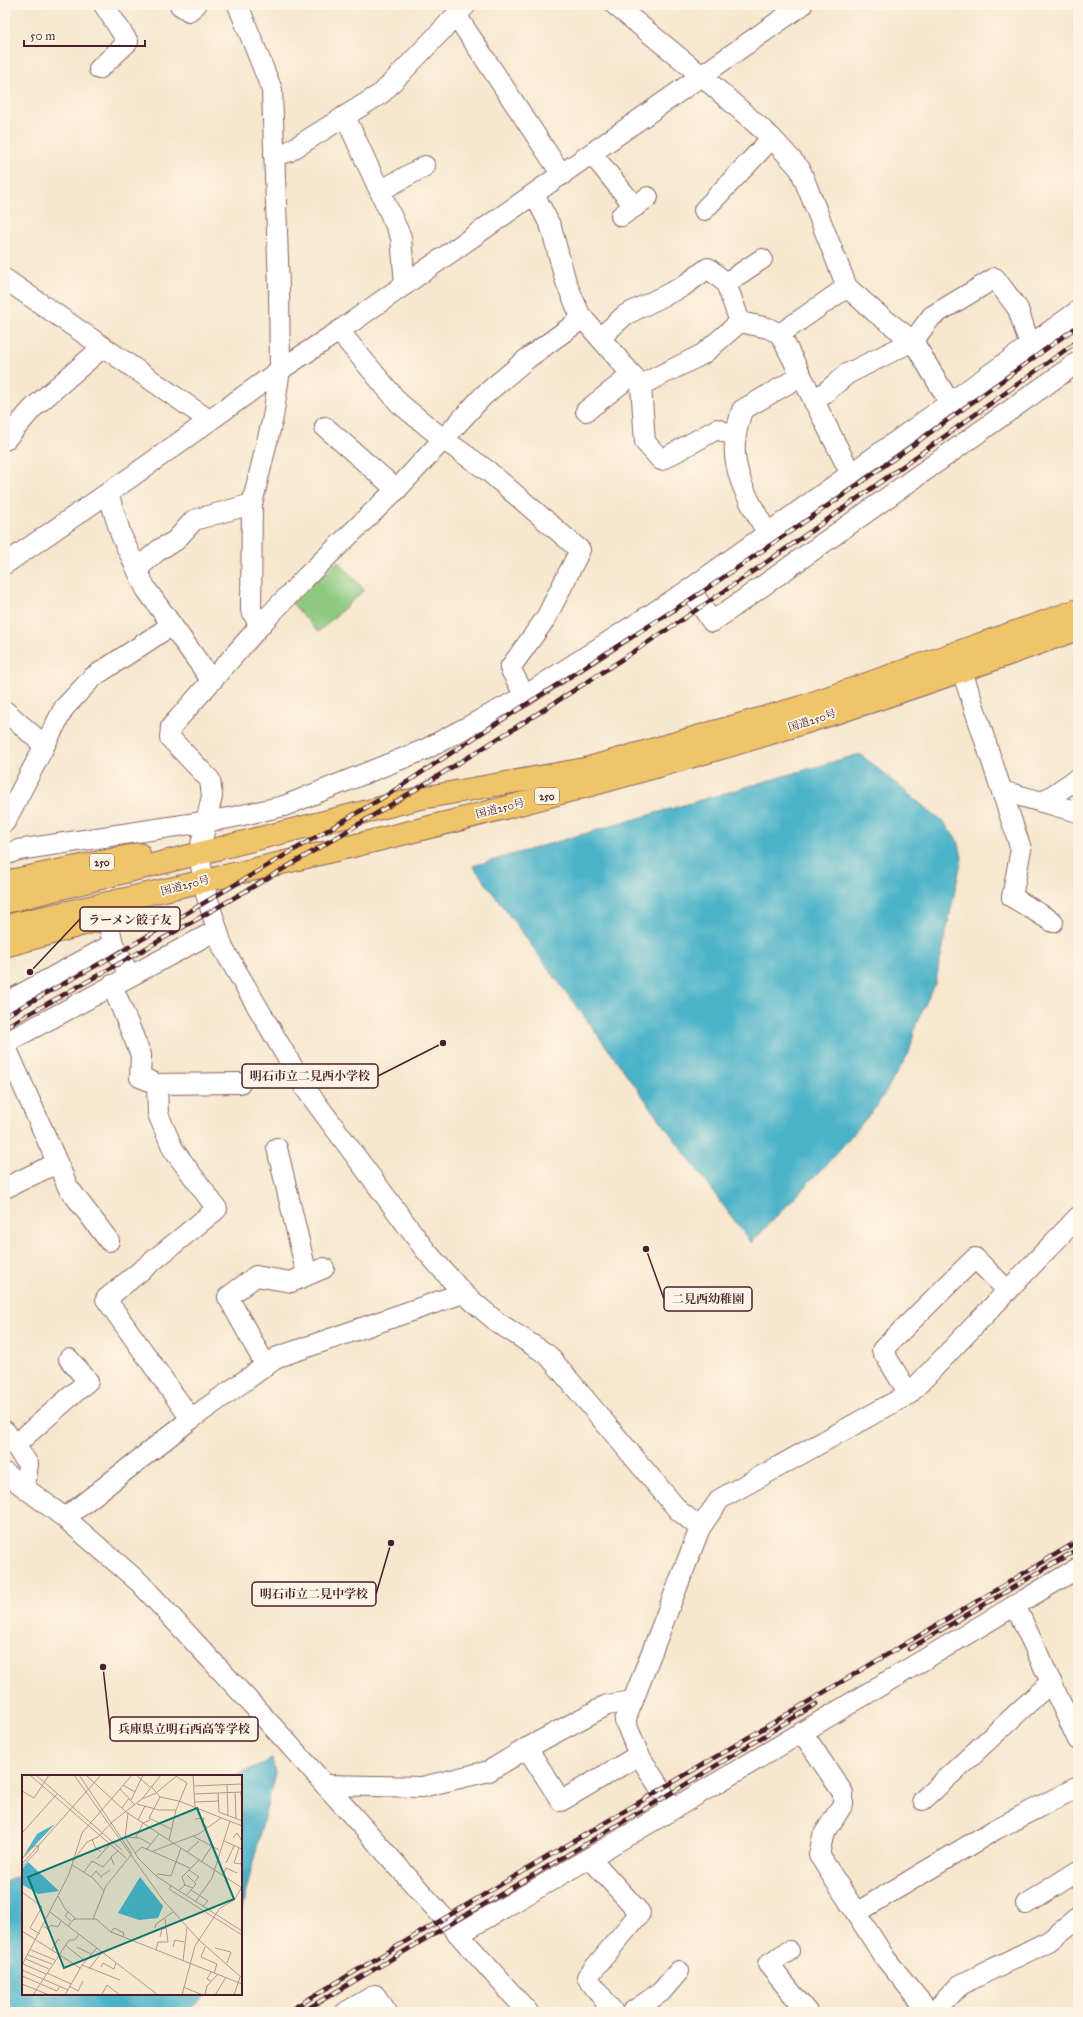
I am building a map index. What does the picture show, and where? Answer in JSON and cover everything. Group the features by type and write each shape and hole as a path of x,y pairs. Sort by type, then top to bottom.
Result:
{"highway":[{"name":"国道250号","path":"5,886 199,854 416,800 585,769 801,707 1078,610"},
{"name":"国道250号","path":"5,926 148,894 384,837 588,785 797,725 962,671 1078,629"},
{"path":"5,946 132,911 148,894"}],"street":[{"path":"99,70 128,42 104,5"},
{"path":"180,5 189,11 196,5"},
{"path":"238,5 272,90 279,288 280,370 273,417 252,504 251,610 260,626"},
{"path":"615,5 702,76 772,138 800,169 847,287 913,341 950,403"},
{"path":"5,564 108,493 280,370 339,331 592,154 702,76 793,7"},
{"path":"274,155 288,152 382,93 461,10 562,174"},
{"path":"345,116 401,237 405,285"},
{"path":"704,210 772,138"},
{"path":"592,154 635,207"},
{"path":"380,191 425,166"},
{"path":"534,194 551,227 566,282 583,318 636,380 645,442 661,460 717,429 736,436"},
{"path":"726,283 762,259"},
{"path":"600,338 625,315 682,287 708,268 726,283 740,322"},
{"path":"814,402 847,374 913,341 932,316 995,278 1018,309 1030,346"},
{"path":"5,279 209,420"},
{"path":"780,334 847,287"},
{"path":"5,855 18,850 206,821 284,806 426,750 525,696 690,589 1078,311"},
{"path":"583,318 528,358 484,396 442,439 397,490 306,577 260,626 171,727 170,738 210,780 212,796 199,854 206,894 223,948 305,1088 426,1251 463,1293 497,1322 548,1355 678,1510 700,1528"},
{"path":"740,322 768,328 780,334 851,474"},
{"path":"586,411 636,380 703,354 740,322"},
{"path":"339,331 399,403 442,439 488,471 580,550 546,618 510,668 525,696"},
{"path":"5,440 33,408 103,347"},
{"path":"690,589 712,622 1078,362"},
{"path":"768,534 747,496 735,460 736,436 742,410 801,376"},
{"path":"325,427 397,490"},
{"path":"108,493 121,535 146,589 212,681"},
{"path":"137,569 160,549 175,540 194,520 252,504"},
{"path":"5,822 64,708 93,677 172,625"},
{"path":"962,671 1021,849 1012,897 1053,922"},
{"path":"5,711 44,745"},
{"path":"1043,802 1078,778"},
{"path":"1002,791 1078,812"},
{"path":"107,919 113,944 130,976"},
{"path":"109,1241 68,1187 5,1044 112,985 217,930"},
{"path":"5,1003 113,944"},
{"path":"112,985 141,1055 140,1077 157,1084 240,1083"},
{"path":"157,1084 158,1114 173,1149 218,1209 106,1299 191,1418"},
{"path":"266,1366 228,1297 256,1276 290,1282 316,1272 277,1148"},
{"path":"5,1188 57,1163"},
{"path":"673,1809 639,1754 625,1721 700,1528 720,1499 909,1394 1078,1217"},
{"path":"909,1394 882,1350 975,1258 1008,1291"},
{"path":"65,1518 191,1418 278,1357 463,1293"},
{"path":"25,1487 28,1464 10,1438 88,1381 69,1359"},
{"path":"5,1473 65,1518 140,1583 325,1785 528,2012"},
{"path":"459,1934 673,1809 1078,1568"},
{"path":"1015,1605 1078,1740"},
{"path":"923,1800 1051,1682"},
{"path":"325,1785 422,1787 489,1771 527,1748 607,1705 633,1701"},
{"path":"802,1732 843,1793 843,1804 823,1836 819,1855 885,1958 924,2006 924,2012"},
{"path":"527,1748 561,1801 639,1754"},
{"path":"856,1913 996,1829 1078,1787"},
{"path":"590,1858 640,1913 587,1977 613,2012"},
{"path":"1026,1904 1078,1871"},
{"path":"934,2012 960,1985 1049,1941 1078,1918"},
{"path":"789,1951 768,1964 807,2012"},
{"path":"632,2012 661,1992 679,1971"},
{"path":"346,2012 375,1995 387,2012"}],"green space":[{"path":"338,561 364,590 318,632 292,603"}],"water":[{"path":"860,754 945,824 959,843 962,858 935,984 916,1024 909,1053 876,1107 834,1156 751,1243 473,866"},
{"path":"272,1759 275,1773 242,1908 242,1775 237,1775"},
{"path":"22,1874 22,1995 206,1995 187,2012 5,2012 5,1882"}],"railway":[{"path":"5,1016 117,954 389,794 702,592 845,494 1078,326"},
{"path":"5,1027 149,947 292,864 433,779 573,691 765,563 1078,341"},
{"path":"287,2012 1078,1541"},
{"path":"909,1649 1078,1549"},
{"path":"302,2012 665,1797 816,1704"}],"place":[{"name":"ラーメン餃子友","path":"30,972"},
{"name":"明石市立二見西小学校","path":"443,1043"},
{"name":"二見西幼稚園","path":"646,1249"},
{"name":"明石市立二見中学校","path":"391,1543"},
{"name":"兵庫県立明石西高等学校","path":"103,1667"}]}
